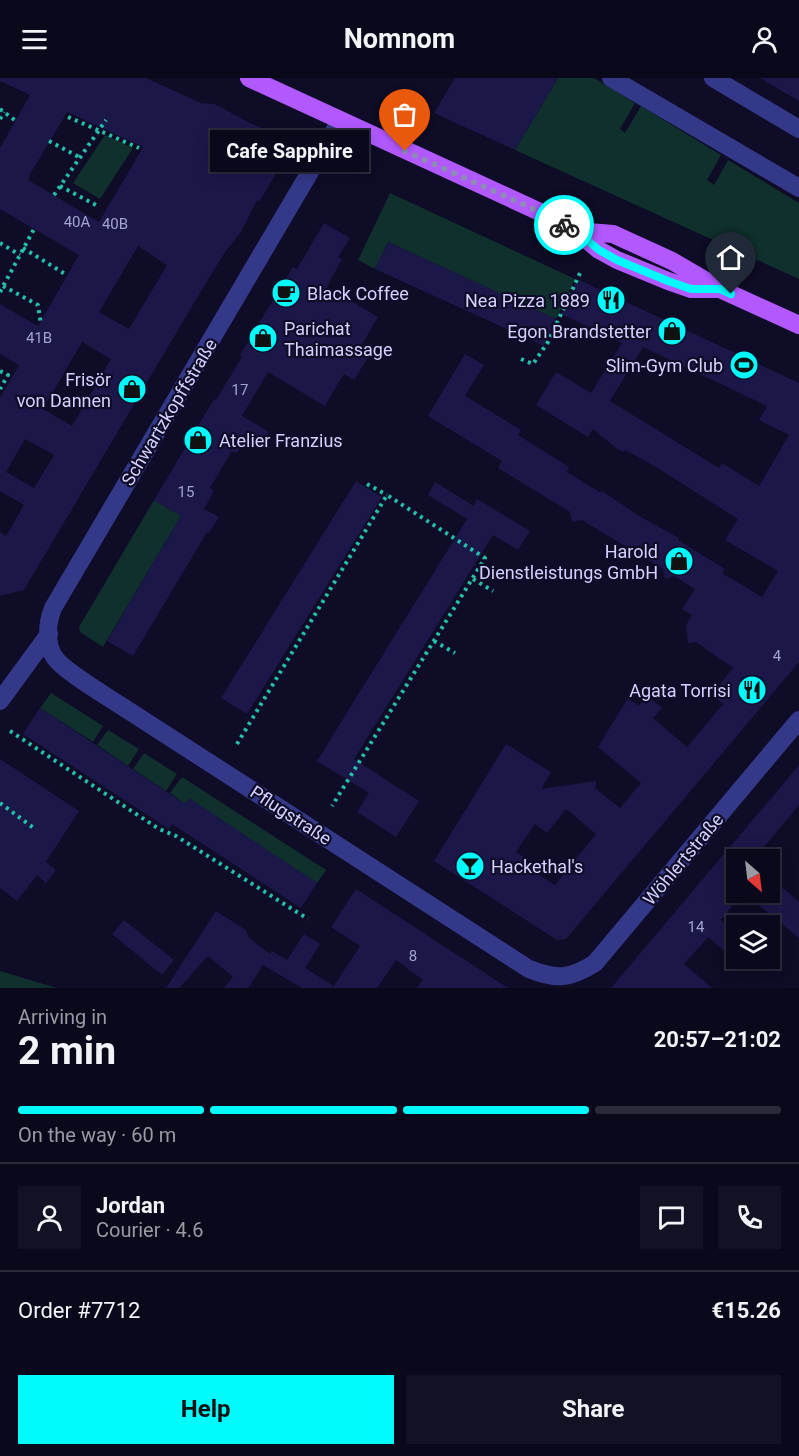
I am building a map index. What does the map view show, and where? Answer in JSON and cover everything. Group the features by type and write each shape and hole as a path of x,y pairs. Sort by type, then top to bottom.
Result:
{"main road":[{"path":"249,78 540,212 576,231 613,234 672,261 720,289 799,325"}],"street":[{"path":"611,78 799,188"},
{"path":"713,78 799,129"},
{"name":"Schwartzkopffstraße","path":"0,701 48,634 53,608 340,121"},
{"name":"Pflugstraße","path":"48,634 50,647 60,664 123,707 529,969 553,976"},
{"name":"Wöhlertstraße","path":"553,976 578,974 595,963 799,720"}],"path":[{"path":"0,119 2,110 15,121"},
{"path":"68,117 139,148"},
{"path":"54,195 106,120"},
{"path":"49,141 79,157"},
{"path":"60,186 96,205"},
{"path":"0,292 33,229"},
{"path":"0,243 20,255"},
{"path":"23,248 65,274"},
{"path":"521,358 533,364 548,342 581,271"},
{"path":"3,286 38,305 41,325"},
{"path":"0,370 8,375 0,389"},
{"path":"332,806 485,558 368,484"},
{"path":"237,744 387,495"},
{"path":"472,579 493,591"},
{"path":"434,641 455,653"},
{"path":"10,731 159,829 176,836 308,918"},
{"path":"0,803 35,829"}],"green space":[{"path":"558,78 594,78 635,103 620,129 625,133 641,106 721,155 707,180 714,185 728,160 799,203 799,279 515,150"},
{"path":"105,135 133,148 100,199 73,183"},
{"path":"390,193 575,279 556,319 388,242 375,269 358,260"},
{"path":"154,500 181,516 103,647 80,632 79,627"},
{"path":"51,693 103,726 93,742 40,708"},
{"path":"108,730 139,749 128,766 97,745"},
{"path":"144,753 177,774 166,791 133,769"},
{"path":"182,777 326,870 317,883 189,799 185,804 170,793"},
{"path":"0,971 57,988 0,988"}],"building":[{"path":"0,78 146,78 201,103 214,104 250,123 295,142 259,202 257,200 241,232 225,252 204,286 24,590 0,596 0,532 6,536 24,505 0,491 0,398 19,365 0,354 0,304 38,326 79,255 0,209 0,148 30,95 0,81","holes":["67,112 143,147 99,222 28,180","138,246 167,265 129,329 99,312","82,342 111,359 72,426 43,409","25,439 54,455 34,488 6,472"]},
{"path":"455,78 558,78 515,150 434,113"},
{"path":"760,78 799,78 799,101"},
{"path":"324,223 350,238 338,257 342,259 327,287 378,317 360,348 370,354 354,380 344,374 325,406 268,372 242,416 269,432 260,448 245,439 237,453 232,451 210,488 214,491 204,509 219,517 209,533 207,532 133,656 107,641 181,516 154,500 214,399 216,400 242,357 240,355 293,267 297,269"},
{"path":"388,242 556,319 544,346 375,269"},
{"path":"577,279 799,383 799,662 566,939 557,940 434,861 506,744 551,772 541,789 596,781 595,788 620,808 641,783 598,747 628,698 638,706 648,696 662,708 653,718 687,747 723,704 712,694 733,668 696,642 688,643 686,625 692,615 682,609 695,589 674,576 665,579 663,569 582,520 572,522 570,512 498,468 502,461 428,416 465,354 484,365 465,396 521,430 518,435 569,467 567,472 679,538 678,540 725,569 722,573 762,597 778,571 725,540 738,519 656,467 625,450 623,452 616,448 593,429 588,437 536,405 556,372 591,393 622,343 561,314","holes":["643,347 767,406 759,420 789,435 759,486 722,463 719,468 610,401","566,809 596,834 555,885 525,866 528,860 516,852 535,824 547,833"]},
{"path":"356,481 382,497 247,714 221,698"},
{"path":"435,482 474,506 477,499 530,531 518,550 493,535 354,759 419,801 396,837 357,812 369,793 317,761 467,519 428,495"},
{"path":"40,708 185,804 189,798 317,883 301,908 172,824 169,829 23,734"},
{"path":"0,759 79,811 46,862 56,870 46,883 37,875 17,901 0,888"},
{"path":"799,765 799,805 762,849 728,849"},
{"path":"726,852 726,903 734,903 721,920 726,925 726,952 708,937 684,964 712,988 611,988"},
{"path":"783,888 799,902 799,938 780,922 780,915 771,915 756,903 780,903 780,891"},
{"path":"356,889 508,988 417,988 423,980 396,960 377,988 302,988 263,965 248,988 224,988 233,977 208,956 179,988 166,988 216,911 246,930 249,938 270,954 272,951 287,960 304,934 320,944 305,968 334,986 360,946 331,927"},
{"path":"124,920 174,960 162,975 112,934"}],"way so far":[{"path":"405,151 564,225"}],"place":[{"name":"Cafe Sapphire","path":"405,151"},
{"name":"Black Coffee","path":"286,293"},
{"name":"Nea Pizza 1889","path":"611,300"},
{"name":"Egon Brandstetter","path":"672,331"},
{"name":"Parichat Thaimassage","path":"263,338"},
{"name":"Slim-Gym Club","path":"744,365"},
{"name":"Frisör von Dannen","path":"132,389"},
{"name":"Atelier Franzius","path":"198,440"},
{"name":"Harold Dienstleistungs GmbH","path":"679,561"},
{"name":"Agata Torrisi","path":"752,690"},
{"name":"Hackethal's","path":"470,866"}],"route":[{"path":"564,225 617,260 691,289 720,289 731,294"}]}
